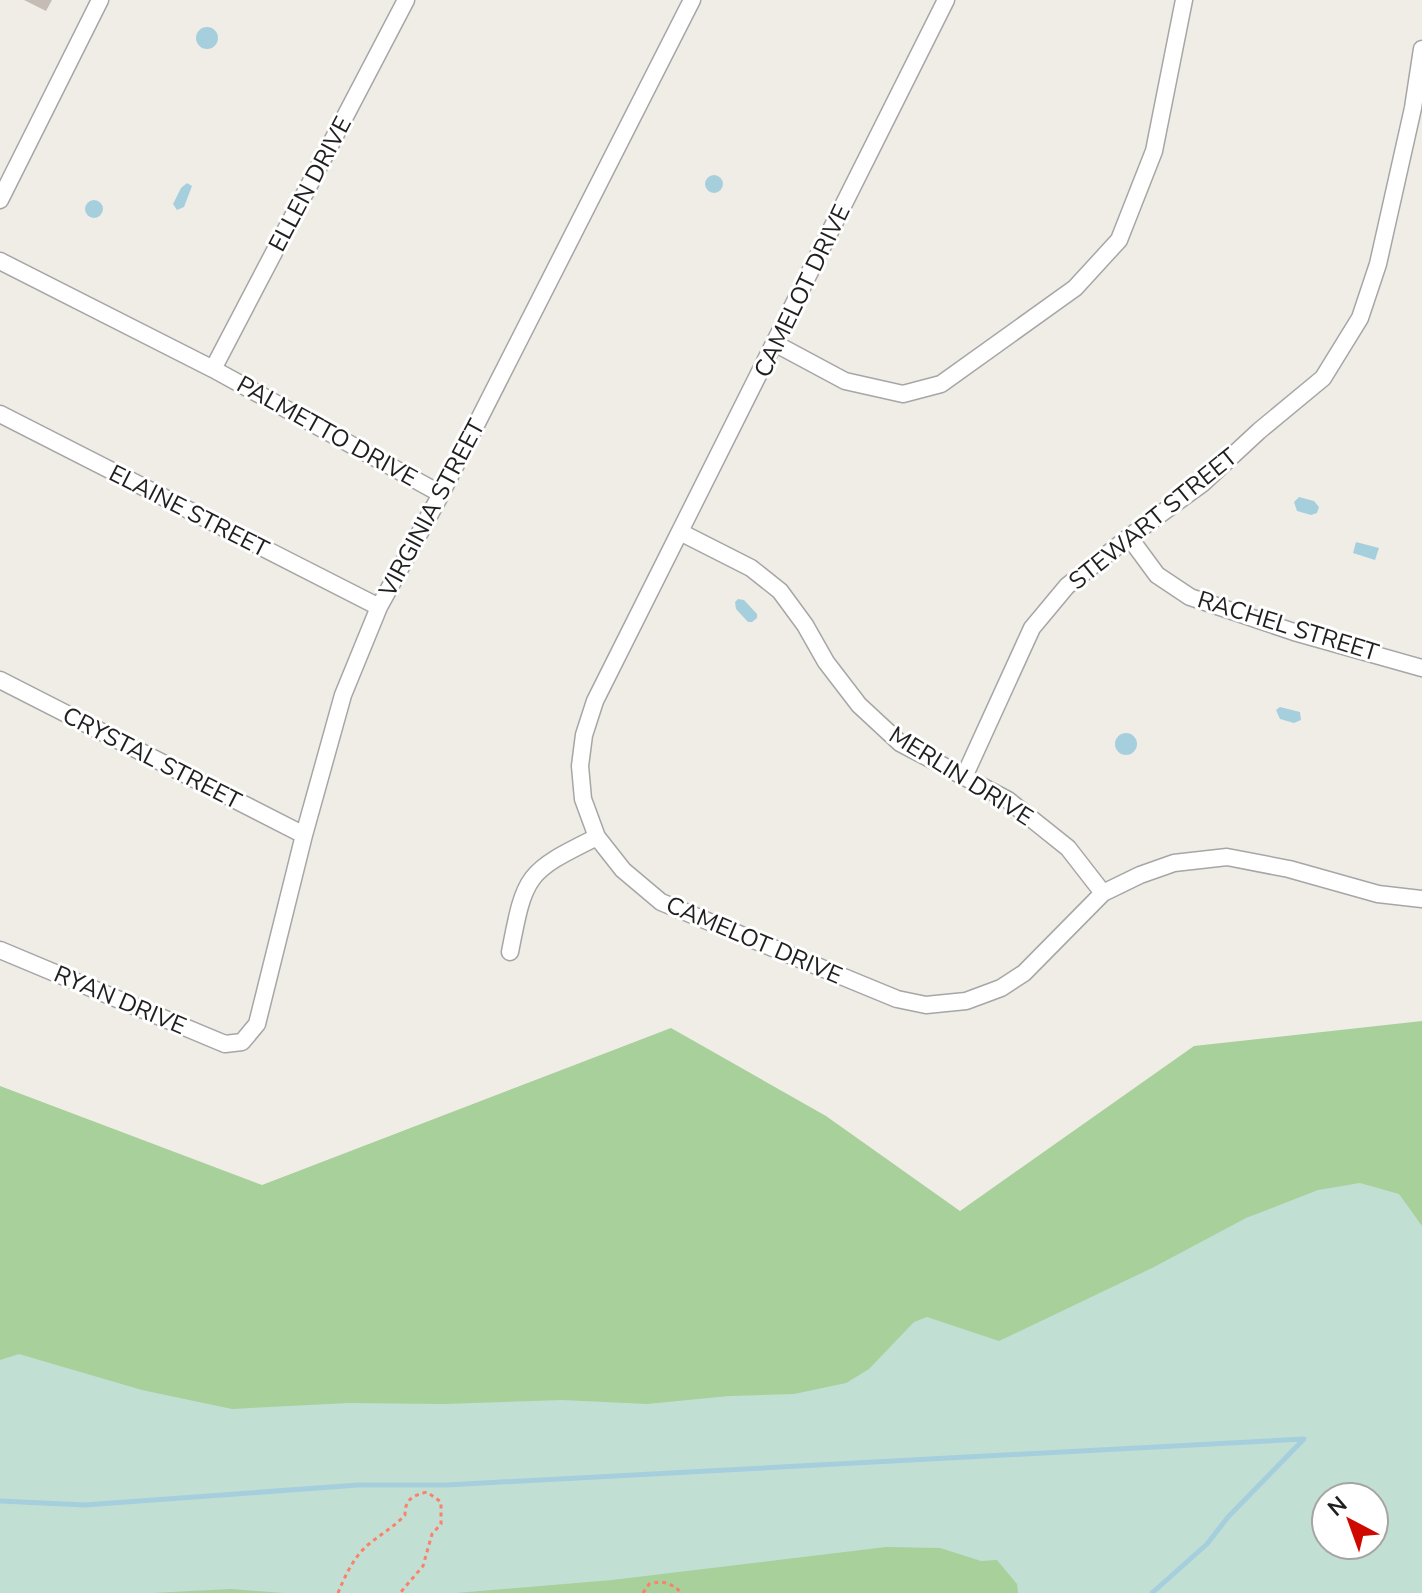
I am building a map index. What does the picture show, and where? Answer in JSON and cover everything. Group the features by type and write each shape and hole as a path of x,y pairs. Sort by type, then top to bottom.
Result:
{"street":[{"path":"0,200 100,0"},
{"name":"ELLEN DRIVE","path":"213,369 406,0"},
{"name":"VIRGINIA STREET","path":"242,1042 257,1024 343,695 379,607 441,494 692,0"},
{"name":"CAMELOT DRIVE","path":"946,0 682,533 595,701 584,735 580,766 583,799 597,837 623,870 661,902 897,999 926,1005 966,1001 1001,988 1024,973 1103,893 1174,863 1227,857 1289,869 1378,894 1422,899"},
{"path":"776,344 845,381 903,394 941,384 1075,288 1119,240 1154,151 1184,0"},
{"name":"STEWART STREET","path":"964,777 1032,628 1067,586 1203,483 1323,378 1360,318 1382,248 1413,108 1422,49"},
{"name":"PALMETTO DRIVE","path":"0,261 213,369 441,494"},
{"name":"ELAINE STREET","path":"0,414 379,607"},
{"name":"MERLIN DRIVE","path":"682,533 751,568 780,591 805,625 826,662 859,705 900,743 1008,800 1068,848 1103,893"},
{"name":"RACHEL STREET","path":"1129,537 1157,575 1190,597 1294,632 1422,668"},
{"name":"CRYSTAL STREET","path":"0,680 304,835"},
{"path":"510,952 519,903 530,878 551,860 597,837"},
{"name":"RYAN DRIVE","path":"0,950 225,1044 242,1042"}],"path":[{"path":"338,1593 346,1574 366,1546 395,1526 405,1515 405,1505 413,1496 427,1492 441,1502 441,1524 432,1534 423,1566 400,1593"},
{"path":"643,1593 649,1584 662,1581 682,1593"}],"green space":[{"path":"1422,1021 1422,1593 0,1593 0,1086 262,1185 671,1028 826,1116 960,1211 1194,1046"},
{"path":"1360,1183 1399,1194 1422,1226 1422,1593 1018,1593 1017,1584 997,1560 981,1561 940,1548 886,1547 612,1580 456,1593 284,1593 231,1589 152,1593 0,1593 0,1360 19,1354 142,1390 232,1409 348,1403 562,1400 647,1404 729,1396 794,1394 846,1383 869,1369 914,1322 927,1317 999,1341 1154,1267 1246,1218 1318,1190"}],"water":[{"path":"207,27 215,30 218,38 215,46 207,49 199,46 196,38 199,30"},
{"path":"714,175 723,184 714,193 705,184"},
{"path":"187,183 192,186 184,207 177,210 173,204"},
{"path":"94,200 103,209 94,218 85,209"},
{"path":"1299,497 1314,501 1319,507 1317,513 1311,515 1297,511 1294,502"},
{"path":"1356,542 1379,548 1375,560 1353,553"},
{"path":"738,599 744,600 757,614 752,622 748,622 736,609"},
{"path":"1280,707 1300,712 1301,720 1294,723 1280,719 1276,710"},
{"path":"1126,733 1134,736 1137,744 1134,752 1126,755 1118,752 1115,744 1118,736"}],"building":[{"path":"24,0 52,0 46,11"}],"waterway":[{"path":"0,1501 85,1505 358,1485 447,1485 1304,1439 1228,1517 1207,1544 1152,1593"}]}
